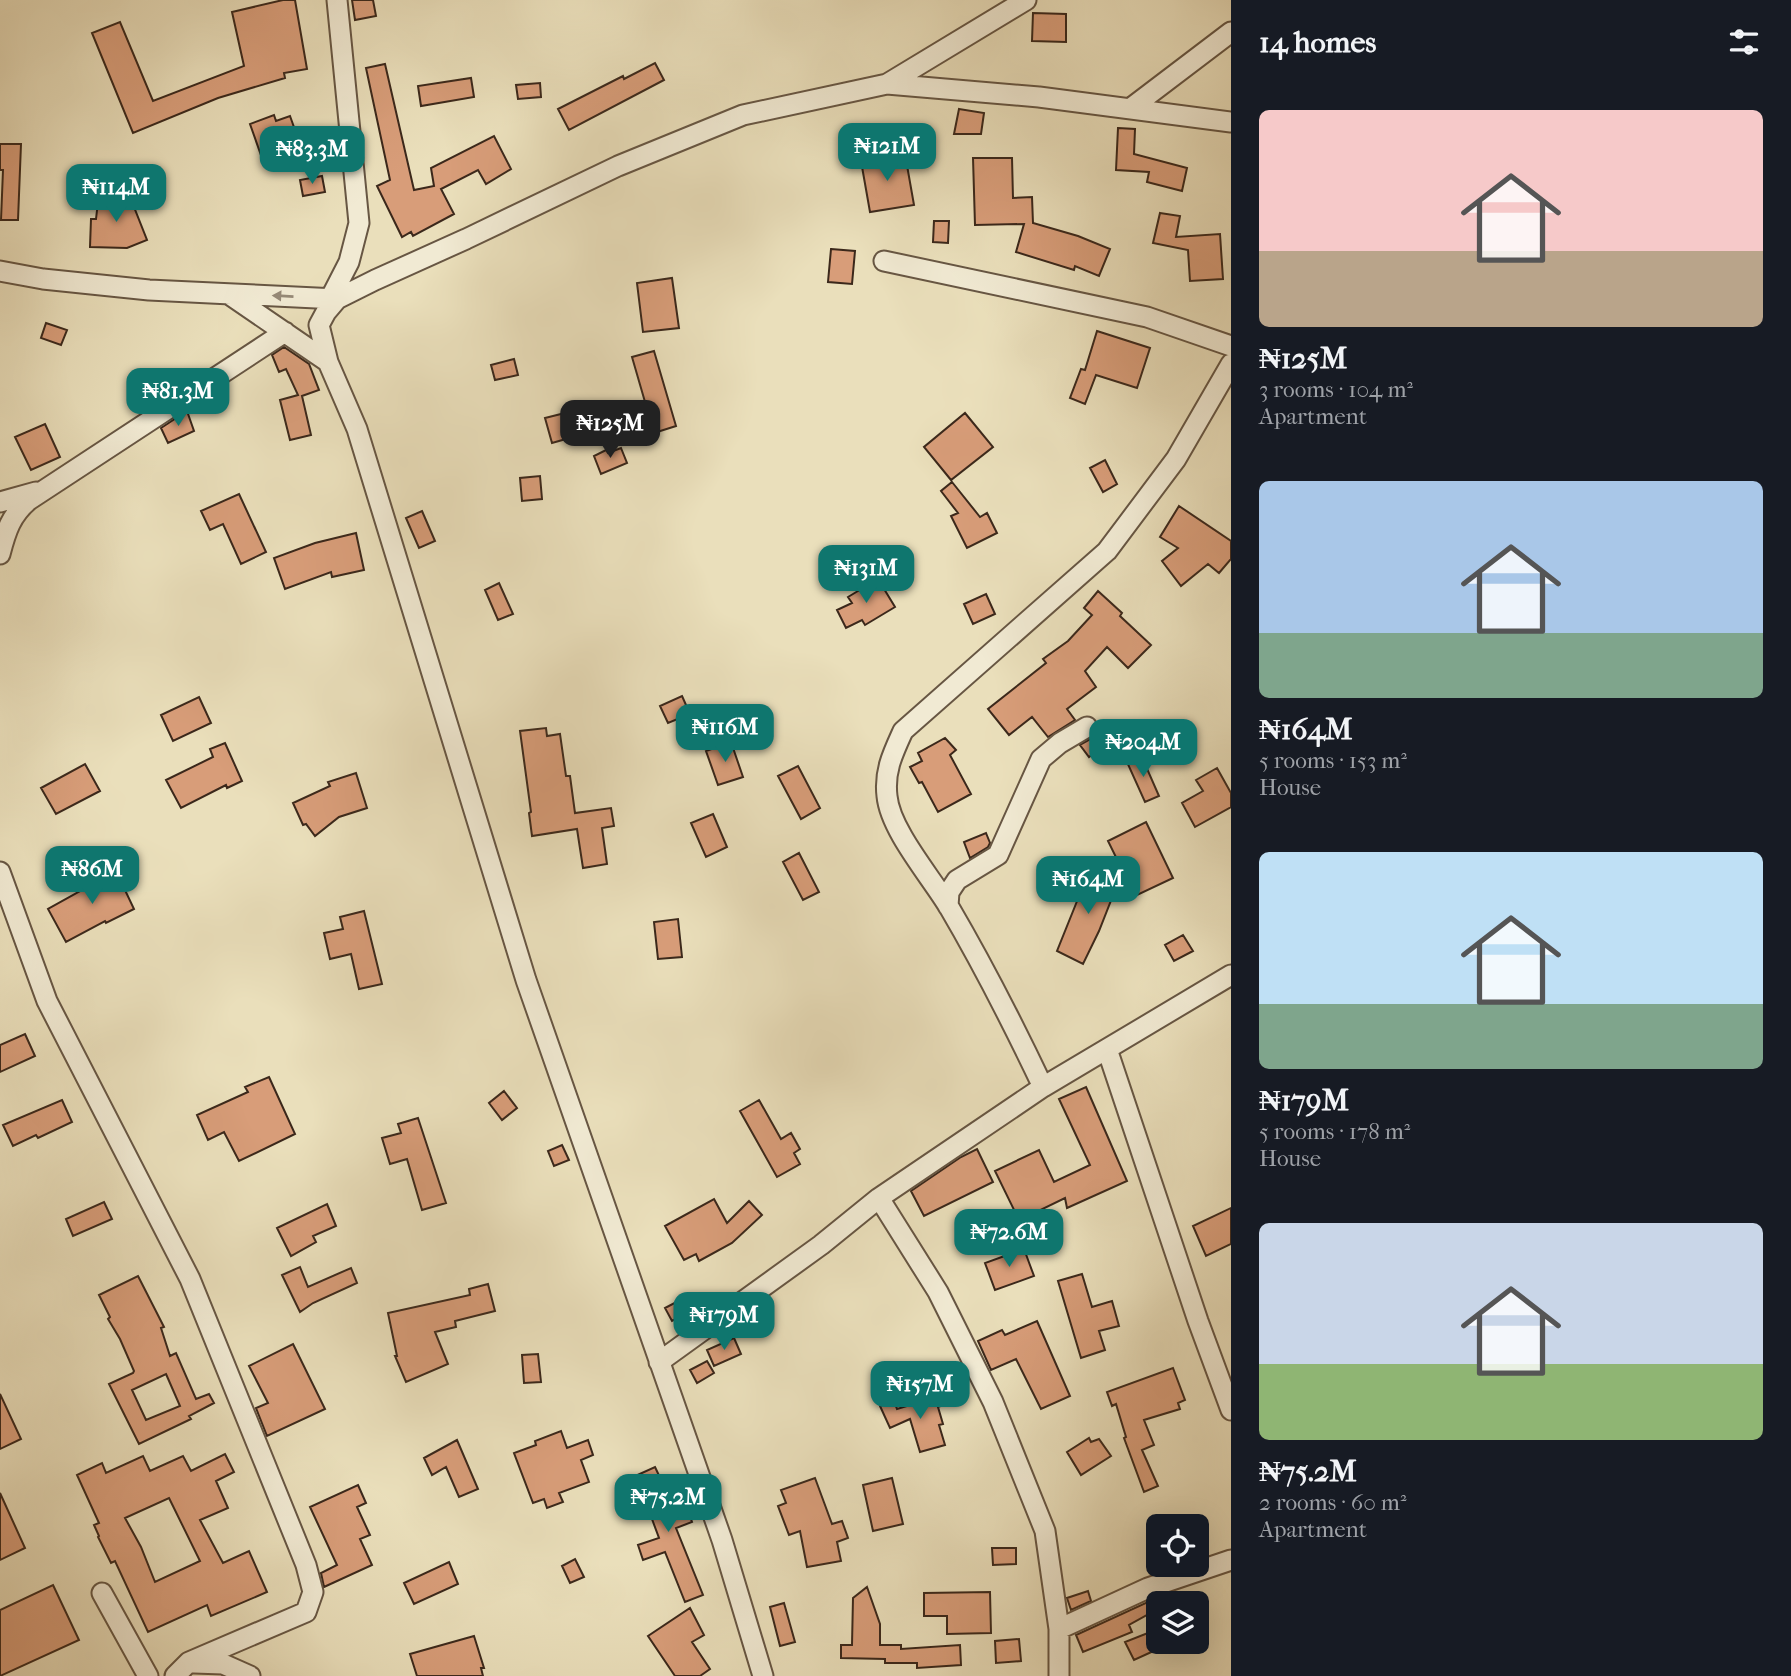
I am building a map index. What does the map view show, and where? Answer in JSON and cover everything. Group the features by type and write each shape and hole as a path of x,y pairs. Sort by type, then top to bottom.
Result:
{"street":[{"path":"887,84 1026,0"},
{"path":"335,2 359,223 349,262 334,299 319,325 328,362 357,429 526,980 730,1564 763,1676"},
{"path":"1131,108 1231,32"},
{"path":"0,271 43,279 149,290 334,299 618,166 743,115 887,84 1040,97 1231,122"},
{"path":"884,261 1147,317 1231,346"},
{"path":"229,294 328,362"},
{"path":"0,554 8,526 16,511 285,332"},
{"path":"1043,1087 1008,1014 948,906 902,836 887,799 887,766 903,730 1107,551 1176,459 1231,364"},
{"path":"0,502 44,490"},
{"path":"948,906 949,892 957,880 998,855 1041,759 1060,743 1087,727"},
{"path":"0,872 47,1001 190,1279 306,1565 313,1592 306,1612 190,1662 175,1676"},
{"path":"659,1362 821,1245 879,1198 1043,1087 1231,975"},
{"path":"1107,1049 1198,1321 1231,1409"},
{"path":"879,1198 939,1292 993,1402 1045,1531 1059,1629 1059,1676"},
{"path":"1059,1629 1148,1588 1231,1560"},
{"path":"102,1593 148,1676"},
{"path":"190,1662 223,1664 250,1676"}],"building":[{"path":"283,0 295,0 307,69 284,73 285,78 218,98 133,133 92,33 120,22 153,101 244,66 232,12"},
{"path":"352,0 373,0 376,16 355,20"},
{"path":"1033,13 1066,14 1066,42 1032,41"},
{"path":"655,63 664,80 569,130 558,109"},
{"path":"385,64 414,190 434,186 431,168 494,136 511,169 486,184 478,170 441,189 454,214 413,236 411,232 402,237 377,186 390,180 366,68"},
{"path":"471,78 474,97 421,106 418,86"},
{"path":"540,83 541,97 518,99 516,85"},
{"path":"959,109 984,113 981,134 954,134"},
{"path":"274,115 276,121 290,116 301,147 263,161 250,124"},
{"path":"1118,128 1135,129 1134,154 1187,168 1182,191 1147,182 1149,172 1116,170"},
{"path":"0,144 21,144 18,220 1,220 3,170 0,170"},
{"path":"905,154 914,205 870,212 861,161"},
{"path":"973,158 1012,158 1013,198 1032,197 1033,223 1110,249 1099,276 1075,266 1074,270 1016,252 1024,224 975,225"},
{"path":"322,176 325,192 303,196 300,180"},
{"path":"99,193 130,197 147,240 127,248 90,247 91,219 96,219"},
{"path":"1160,213 1180,216 1176,237 1220,234 1223,279 1190,281 1188,250 1153,243"},
{"path":"934,221 949,221 948,243 933,242"},
{"path":"831,249 855,251 852,284 828,282"},
{"path":"672,278 679,328 643,332 637,283"},
{"path":"46,323 67,330 61,345 41,338"},
{"path":"1097,331 1150,348 1137,388 1096,375 1085,404 1070,398 1081,369 1085,370"},
{"path":"284,347 309,364 319,390 302,396 311,435 290,440 280,400 298,395 286,369 279,372 272,355"},
{"path":"654,351 676,426 654,433 632,357"},
{"path":"514,359 518,375 495,380 491,365"},
{"path":"187,411 194,431 168,443 161,428"},
{"path":"573,411 580,435 552,443 545,418"},
{"path":"965,413 993,447 951,480 924,447"},
{"path":"45,424 60,457 31,470 15,437"},
{"path":"621,448 627,463 601,474 594,456 606,450 608,453"},
{"path":"1105,460 1117,484 1103,492 1090,468"},
{"path":"540,476 542,499 522,501 520,478"},
{"path":"952,482 980,517 987,513 997,533 967,548 951,516 958,513 941,491"},
{"path":"239,494 266,552 241,564 223,524 210,530 201,511"},
{"path":"1179,506 1231,541 1231,559 1219,573 1208,564 1181,586 1162,561 1178,548 1160,537"},
{"path":"422,511 435,541 419,548 406,518"},
{"path":"356,533 364,570 332,577 331,572 285,589 274,558 315,543"},
{"path":"878,579 895,607 865,625 862,620 846,628 837,610 852,603 848,597"},
{"path":"499,583 513,614 498,620 485,590"},
{"path":"1098,591 1151,645 1128,668 1107,647 1085,671 1096,687 1067,709 1075,720 1048,737 1032,717 1009,735 988,709 1046,663 1043,659 1068,641 1092,615 1084,608"},
{"path":"986,594 995,614 973,624 964,604"},
{"path":"682,696 690,714 668,723 660,706"},
{"path":"199,697 211,723 173,741 161,715"},
{"path":"546,728 547,736 560,734 575,813 611,808 614,826 602,828 607,864 583,868 577,829 532,836 520,731"},
{"path":"1099,730 1108,743 1089,757 1080,745 1094,737"},
{"path":"945,738 956,750 950,755 971,794 938,812 922,782 919,783 910,767 922,761 918,753"},
{"path":"731,742 743,777 718,785 706,751"},
{"path":"225,743 242,781 227,788 226,785 181,808 166,780 213,757 210,749"},
{"path":"1141,755 1159,796 1145,802 1127,762"},
{"path":"85,764 100,791 56,814 41,788"},
{"path":"798,766 820,808 801,819 778,776"},
{"path":"1217,768 1231,793 1231,807 1195,827 1182,803 1203,791 1196,780"},
{"path":"356,773 367,808 339,817 315,836 306,824 303,825 293,803 330,786 328,782"},
{"path":"713,814 727,847 706,857 691,823"},
{"path":"1146,822 1173,878 1135,896 1108,841"},
{"path":"986,833 990,843 988,847 970,858 964,842"},
{"path":"799,853 819,892 803,900 783,862"},
{"path":"115,869 134,909 66,942 48,909 89,886 87,882"},
{"path":"1090,869 1119,880 1083,964 1057,951"},
{"path":"364,911 382,984 359,989 351,954 330,959 324,933 343,929 340,917"},
{"path":"678,919 682,957 658,959 654,922"},
{"path":"1183,935 1193,951 1174,961 1165,945"},
{"path":"25,1034 35,1056 0,1072 0,1045"},
{"path":"269,1077 295,1134 239,1161 224,1132 208,1140 197,1115 248,1092 245,1087"},
{"path":"1086,1087 1127,1181 1067,1208 1065,1198 1034,1213 1048,1231 1037,1239 1022,1219 1019,1220 995,1171 1039,1150 1054,1182 1090,1165 1059,1099"},
{"path":"504,1091 517,1108 502,1120 489,1103"},
{"path":"62,1100 72,1122 13,1146 3,1125"},
{"path":"759,1100 781,1139 791,1133 800,1149 794,1153 800,1164 777,1177 740,1111"},
{"path":"418,1118 446,1203 422,1210 407,1159 390,1164 382,1138 401,1133 398,1124"},
{"path":"562,1145 569,1160 554,1166 548,1151"},
{"path":"977,1149 993,1182 924,1216 911,1191"},
{"path":"714,1199 727,1223 749,1201 762,1215 732,1243 699,1261 696,1254 684,1260 665,1226"},
{"path":"104,1202 112,1219 73,1236 66,1219"},
{"path":"327,1204 336,1226 313,1236 316,1242 291,1256 277,1228"},
{"path":"1231,1208 1231,1244 1206,1256 1193,1226"},
{"path":"1024,1249 1034,1276 995,1290 985,1263"},
{"path":"300,1267 308,1287 351,1268 357,1283 313,1303 300,1312 282,1275"},
{"path":"1082,1274 1092,1307 1112,1301 1119,1326 1099,1331 1105,1350 1081,1358 1058,1281"},
{"path":"138,1276 164,1327 161,1328 170,1356 176,1353 196,1399 209,1394 214,1403 189,1416 191,1419 139,1444 109,1384 134,1371 99,1295","holes":["166,1374 180,1406 146,1420 132,1390"]},
{"path":"488,1284 495,1311 455,1321 456,1327 435,1332 448,1364 406,1382 395,1356 388,1313 470,1295 469,1289"},
{"path":"684,1298 691,1311 672,1321 665,1308"},
{"path":"1037,1321 1070,1396 1041,1409 1016,1359 991,1370 978,1341 1002,1330 1005,1335"},
{"path":"734,1338 741,1354 714,1366 707,1350"},
{"path":"293,1344 325,1409 267,1436 256,1408 268,1403 249,1366"},
{"path":"538,1354 541,1382 524,1383 522,1355"},
{"path":"707,1361 714,1373 697,1383 690,1370"},
{"path":"1173,1368 1185,1400 1178,1403 1180,1409 1144,1420 1154,1445 1142,1450 1158,1486 1144,1492 1124,1438 1126,1437 1116,1404 1112,1406 1107,1392"},
{"path":"0,1394 21,1439 0,1449"},
{"path":"943,1395 946,1404 938,1407 943,1424 939,1425 945,1445 920,1452 910,1419 890,1428 880,1406 894,1401 897,1409"},
{"path":"561,1431 567,1448 588,1440 593,1455 581,1460 589,1482 559,1493 563,1502 547,1508 544,1499 533,1503 514,1453"},
{"path":"1089,1438 1091,1442 1099,1439 1111,1456 1081,1475 1067,1452"},
{"path":"457,1440 478,1489 459,1497 446,1467 432,1475 424,1458"},
{"path":"225,1454 234,1472 216,1481 228,1508 200,1520 223,1563 249,1551 267,1592 211,1616 207,1605 148,1632 115,1561 111,1563 98,1537 94,1525 99,1523 77,1475 102,1463 106,1473 143,1456 150,1471 183,1456 191,1471","holes":["169,1498 200,1561 155,1582 141,1547 125,1518"]},
{"path":"655,1467 671,1515 687,1508 692,1522 676,1528 703,1595 685,1602 665,1552 643,1560 638,1545 659,1538 642,1492 633,1477"},
{"path":"815,1478 832,1524 842,1521 848,1538 837,1542 841,1561 807,1567 800,1531 789,1535 778,1506 786,1503 781,1490"},
{"path":"892,1478 903,1524 873,1531 863,1485"},
{"path":"358,1485 366,1503 357,1507 370,1535 360,1539 372,1565 324,1587 321,1573 337,1565 310,1507"},
{"path":"0,1493 25,1548 0,1560"},
{"path":"992,1548 1016,1548 1016,1564 993,1565"},
{"path":"575,1559 584,1577 570,1583 562,1566"},
{"path":"449,1562 458,1584 414,1604 404,1583"},
{"path":"53,1585 79,1640 0,1676 0,1610"},
{"path":"867,1587 880,1624 880,1645 901,1645 901,1649 960,1645 961,1665 917,1668 917,1663 885,1663 885,1659 841,1658 841,1645 852,1645 853,1598"},
{"path":"1088,1591 1091,1601 1071,1610 1067,1598"},
{"path":"990,1592 991,1633 947,1634 947,1616 924,1616 924,1593"},
{"path":"784,1603 795,1642 780,1646 770,1607"},
{"path":"1146,1603 1146,1615 1129,1625 1132,1632 1083,1652 1076,1635"},
{"path":"690,1608 704,1635 692,1642 710,1669 700,1676 675,1676 648,1636"},
{"path":"1146,1634 1147,1654 1134,1660 1125,1642"},
{"path":"474,1636 484,1668 481,1668 483,1676 417,1676 410,1654"},
{"path":"1019,1639 1021,1661 996,1663 995,1641"}]}
